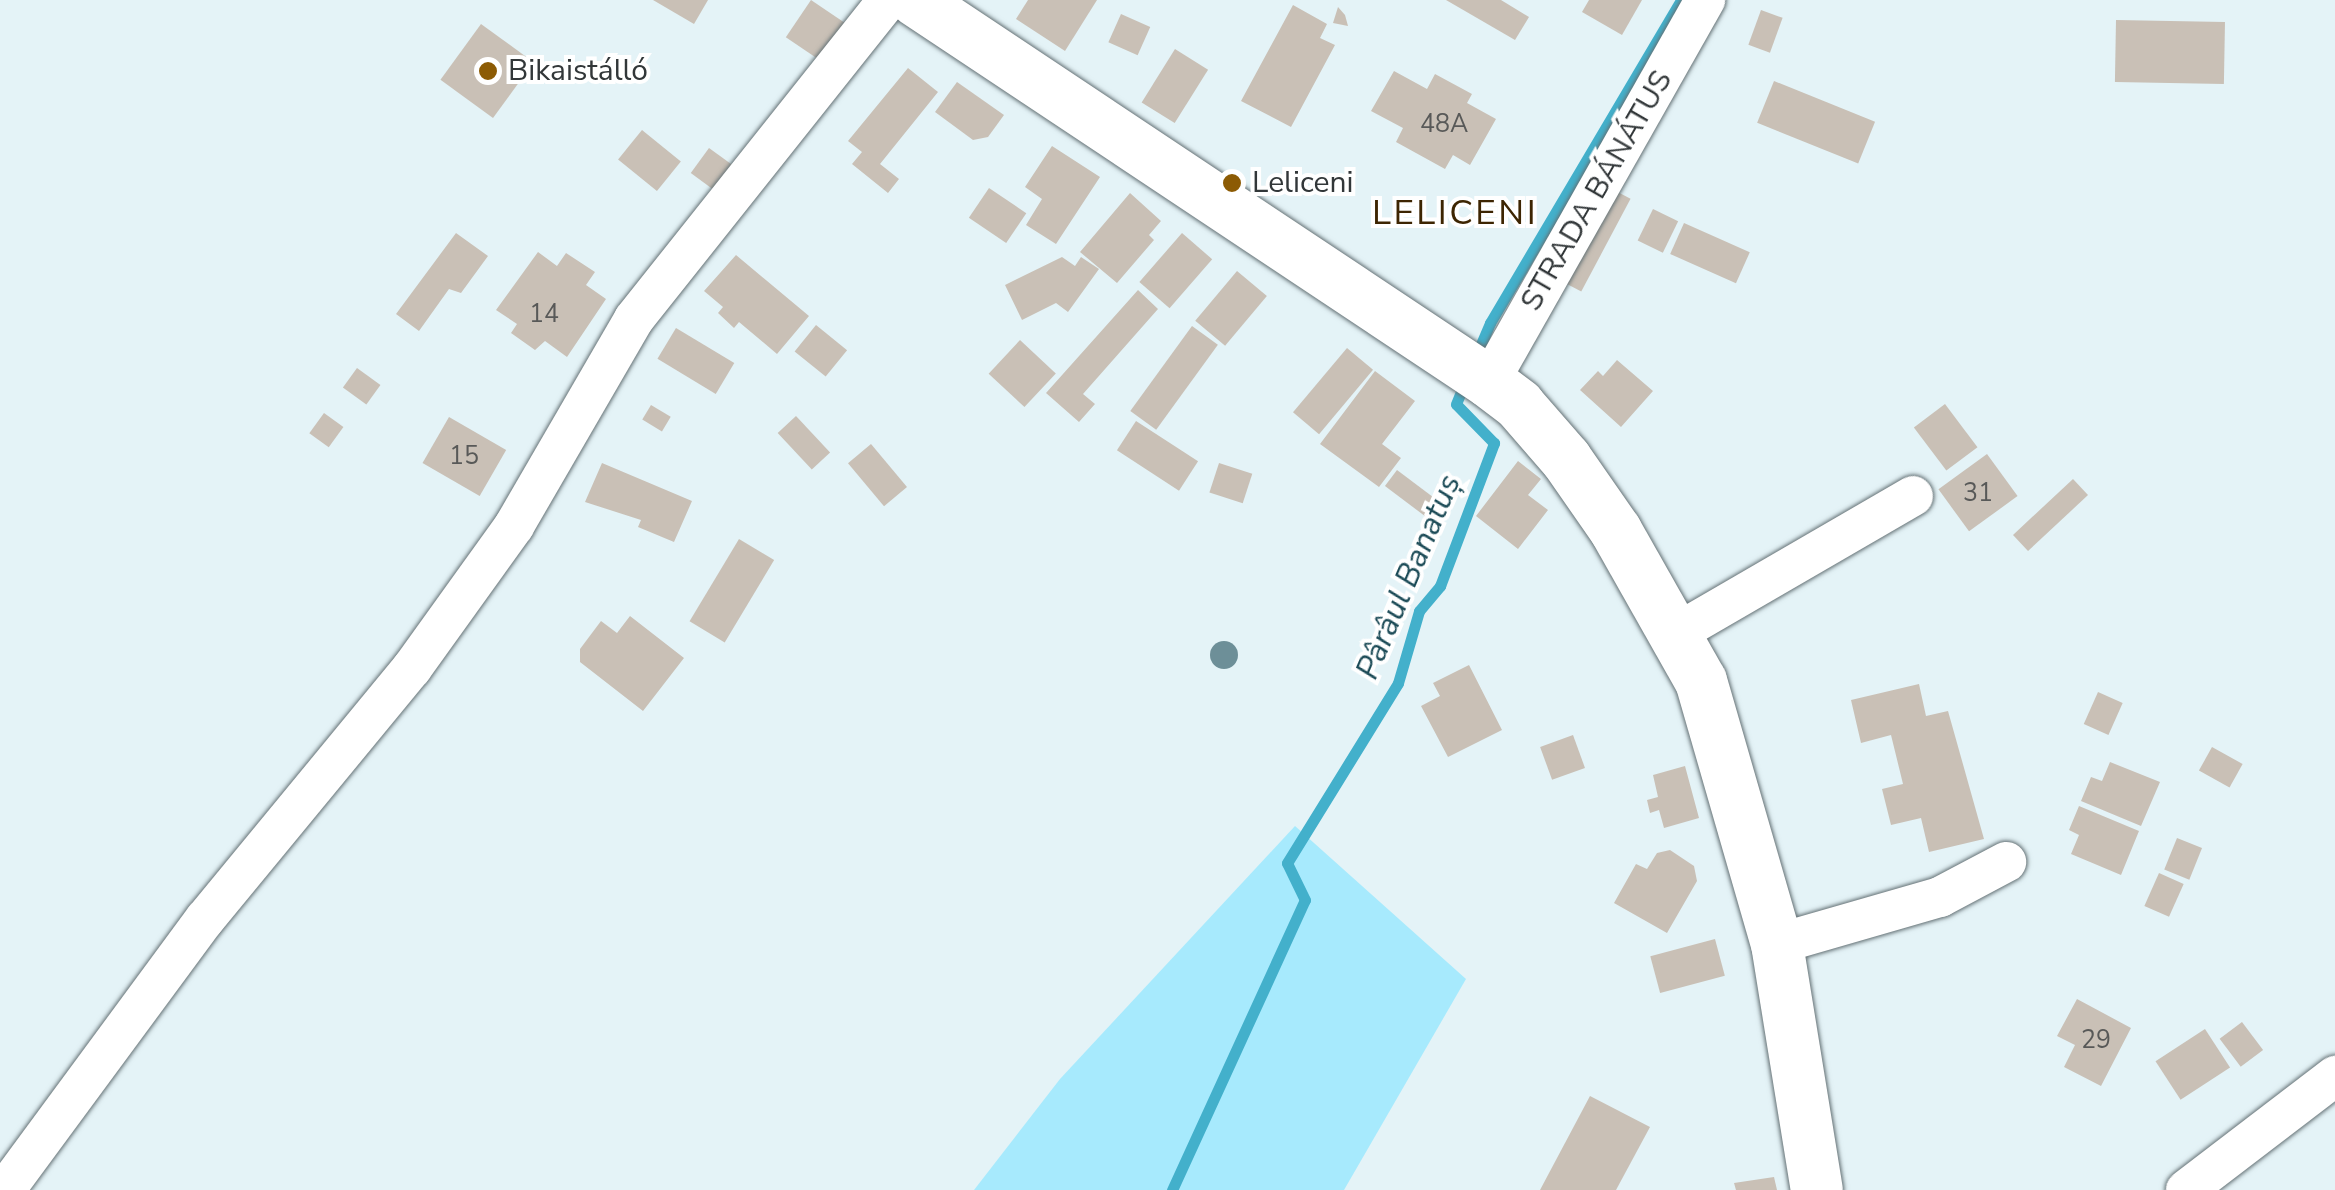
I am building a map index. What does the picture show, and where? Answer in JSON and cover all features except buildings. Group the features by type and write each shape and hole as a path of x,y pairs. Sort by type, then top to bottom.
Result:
{"main road":[{"path":"915,0 1474,373 1544,432 1588,489 1701,682 1777,944 1816,1190"}],"street":[{"path":"6,1190 205,919 412,668 514,526 634,319 888,0"},
{"name":"STRADA BÁNÁTUS","path":"1474,373 1705,0"},
{"path":"1675,634 1913,496"},
{"path":"1777,944 1940,896 2006,862"},
{"path":"2186,1190 2335,1076"}],"shaded area":[{"path":"1295,826 1466,979 1344,1190 974,1190 1060,1079"}],"waterway":[{"name":"Pârâul Banatuș","path":"1476,356 1490,323 1681,0"},
{"name":"Pârâul Banatuș","path":"1172,1190 1305,900 1287,863 1398,683 1419,611 1440,586 1494,443 1456,404 1465,382"}],"place":[{"name":"Bikaistálló","path":"488,71"},
{"name":"Leliceni","path":"1232,183"}],"district":[{"name":"LELICENI","path":"1455,213"}]}
